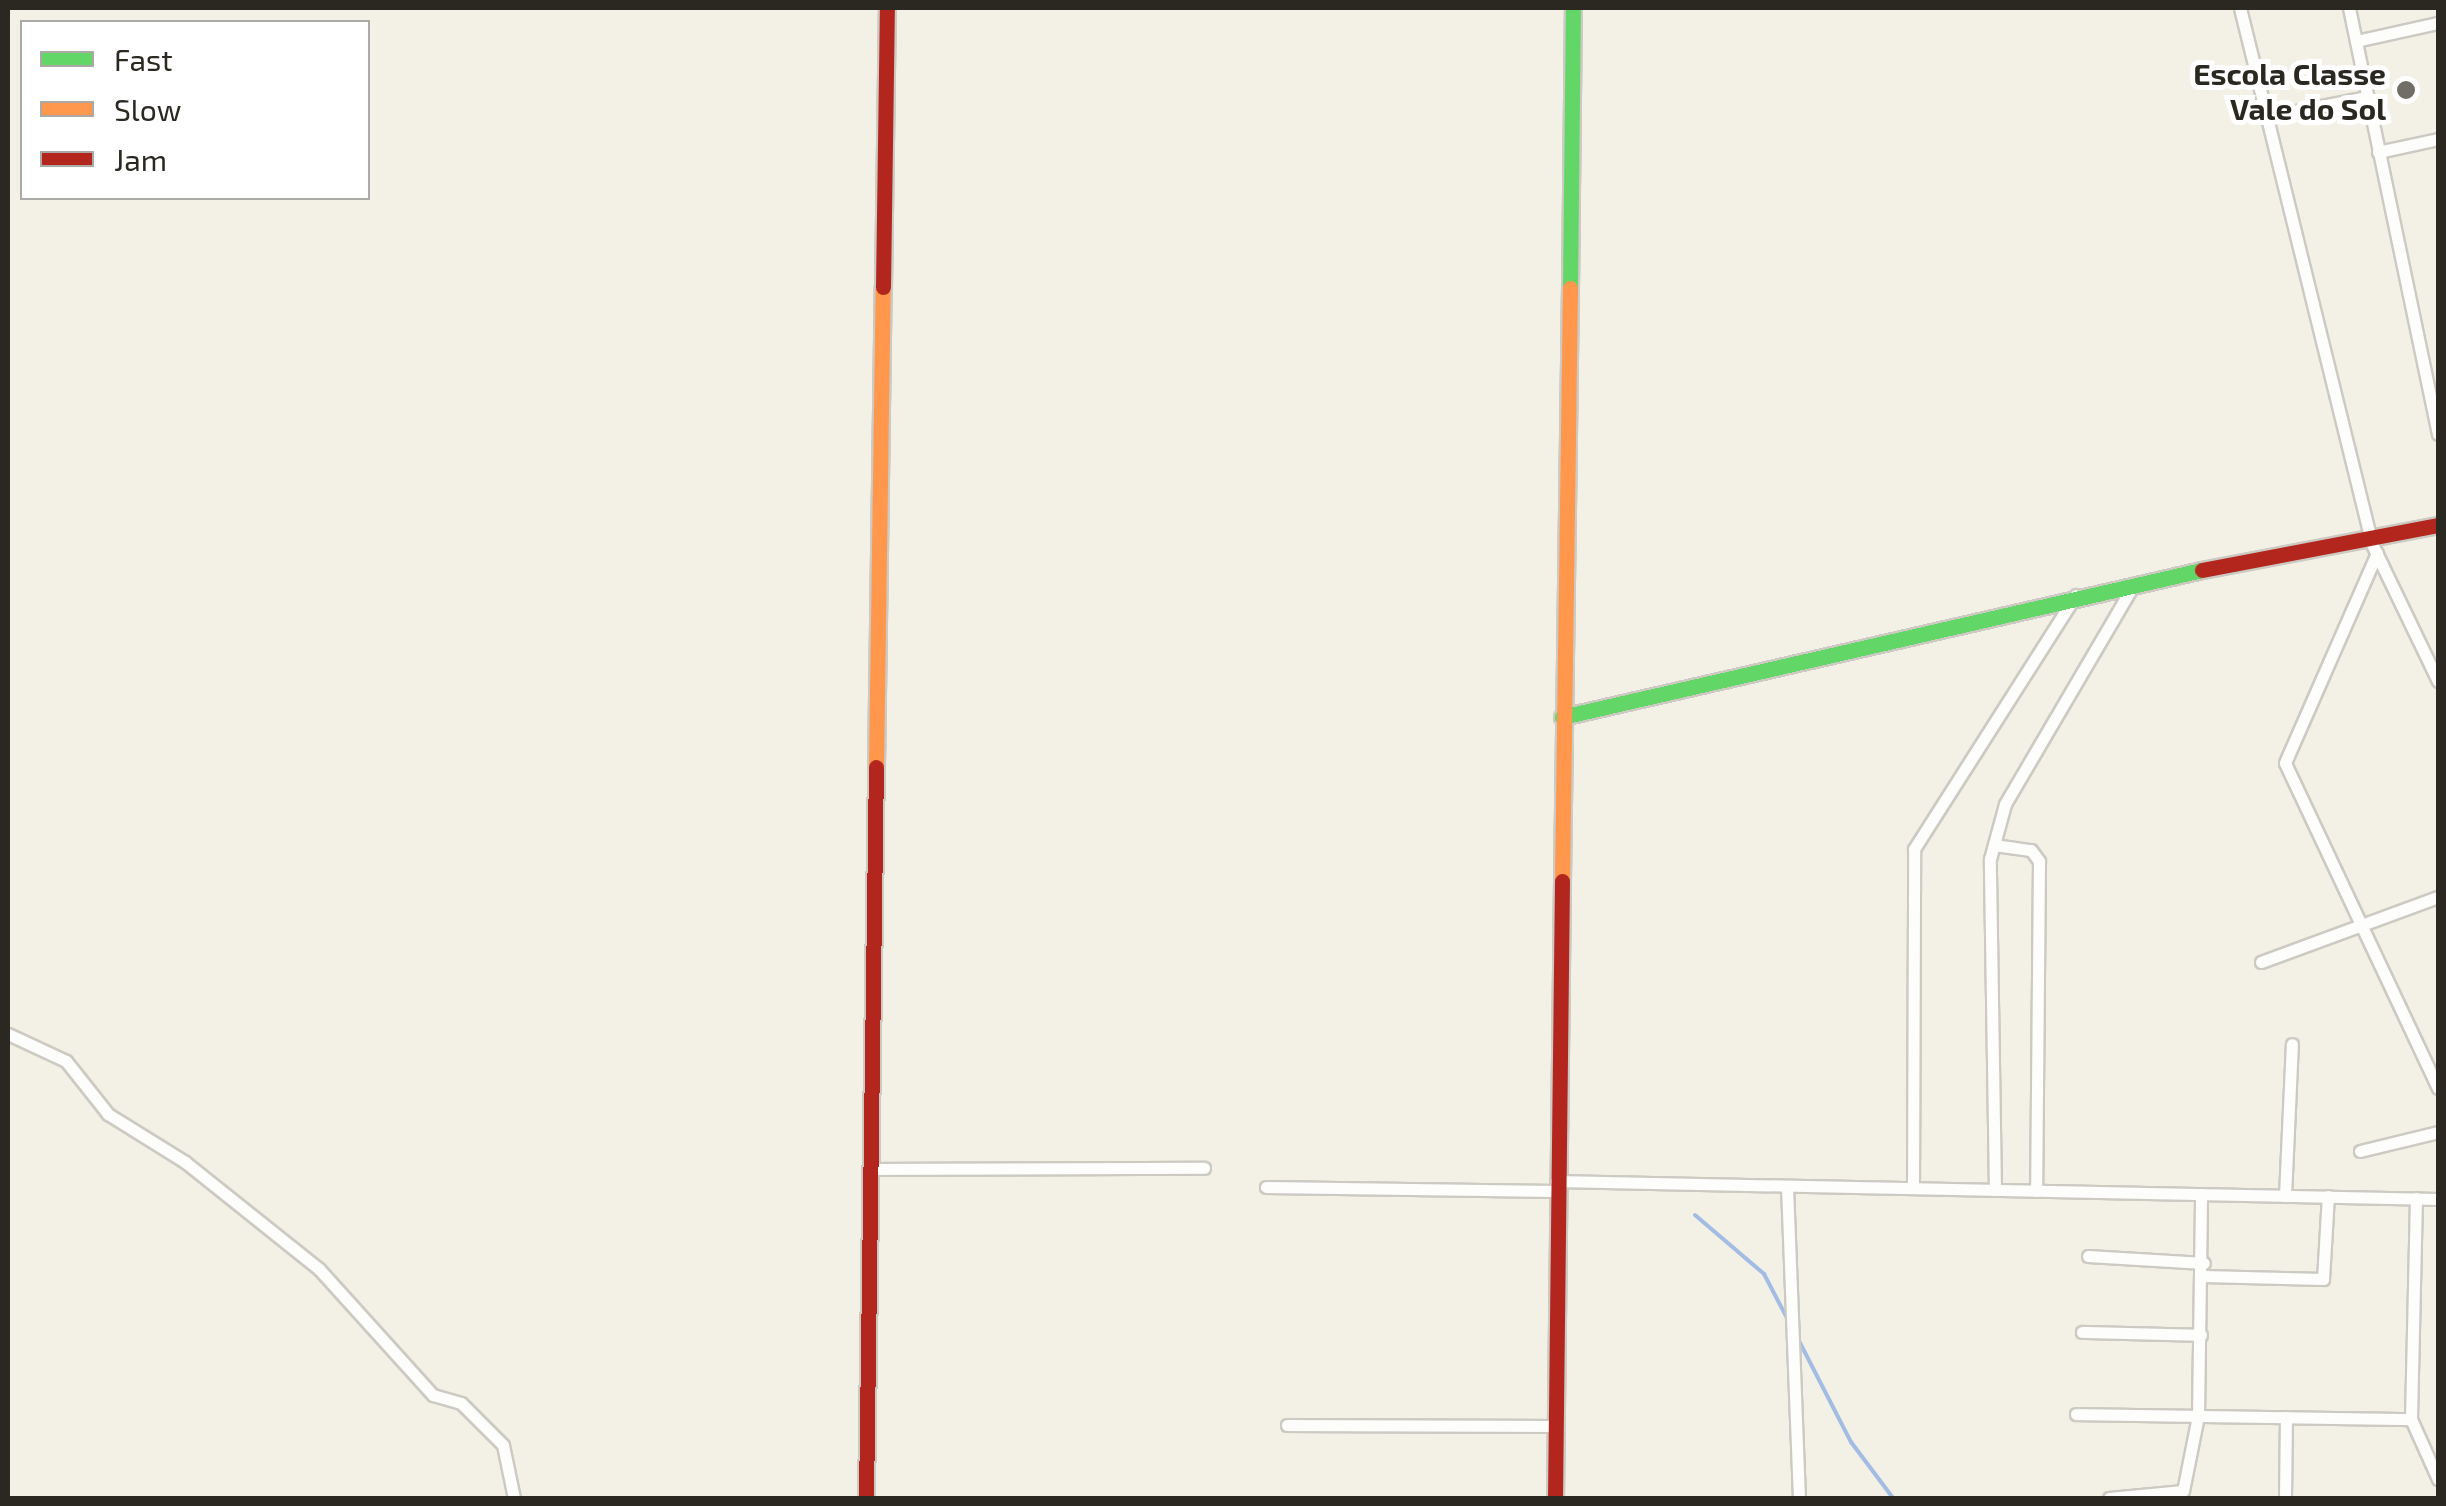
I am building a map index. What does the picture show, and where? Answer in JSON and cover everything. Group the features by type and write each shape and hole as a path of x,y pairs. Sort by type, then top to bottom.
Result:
{"street":[{"path":"866,1498 886,8"},
{"path":"1556,1498 1556,1186 1573,8"},
{"path":"2240,8 2374,548 2438,682"},
{"path":"2349,8 2438,434"},
{"path":"2356,41 2438,23"},
{"path":"2266,117 2367,96"},
{"path":"2378,152 2438,138"},
{"path":"1562,718 2076,595 2374,548 2438,526"},
{"path":"2374,548 2285,763 2359,931 2438,1088"},
{"path":"1995,1190 1994,845 2005,804 2134,584"},
{"path":"1913,1188 1914,849 2076,595"},
{"path":"1994,845 2030,850 2040,862 2036,1191"},
{"path":"2261,962 2359,931 2438,897"},
{"path":"8,1034 66,1061 108,1114 186,1162 319,1270 433,1395 461,1403 503,1445 514,1498"},
{"path":"2285,1196 2292,1044"},
{"path":"2360,1151 2438,1132"},
{"path":"870,1169 1204,1168"},
{"path":"1787,1186 1799,1498"},
{"path":"1266,1187 1787,1186 2438,1198"},
{"path":"2110,1498 2183,1491 2198,1416 2202,1194"},
{"path":"2088,1256 2323,1279 2328,1196"},
{"path":"2416,1198 2411,1419 2438,1479"},
{"path":"2082,1332 2201,1335"},
{"path":"2076,1414 2411,1419"},
{"path":"2285,1498 2286,1418"},
{"path":"1287,1425 1555,1426"}],"waterway":[{"path":"1695,1215 1764,1274 1787,1318"},
{"path":"1798,1339 1851,1442 1893,1498"}],"traffic: fast":[{"path":"1570,288 1573,8"},
{"path":"1562,717 2202,570"}],"traffic: slow":[{"path":"876,767 883,287"},
{"path":"1562,881 1570,288"}],"traffic: jam":[{"path":"883,287 887,8"},
{"path":"2202,570 2438,525"},
{"path":"866,1498 876,767"},
{"path":"1555,1498 1562,881"}],"place":[{"name":"Escola Classe Vale do Sol","path":"2406,90"}]}
